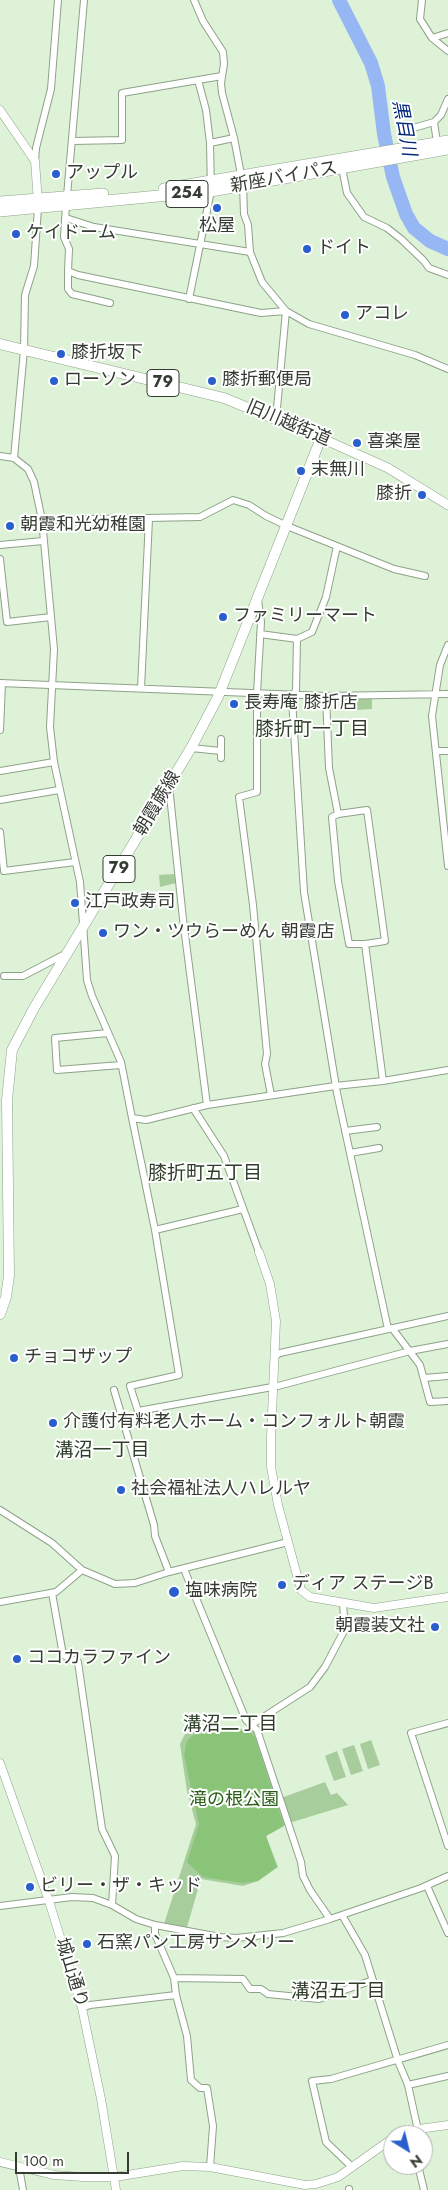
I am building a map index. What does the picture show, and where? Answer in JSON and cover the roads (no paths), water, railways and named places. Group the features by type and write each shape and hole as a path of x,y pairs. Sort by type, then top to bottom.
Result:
{"highway":[{"name":"新座バイパス","path":"0,211 67,200 211,187 371,159 443,142"},
{"name":"新座バイパス","path":"406,152 448,149"},
{"name":"新座バイパス","path":"241,181 342,168 371,159"},
{"name":"新座バイパス","path":"0,202 38,204"}],"main road":[{"name":"旧川越街道","path":"0,344 206,393 276,419 388,468 448,505"},
{"name":"朝霞蕨線","path":"0,1314 6,1297 9,1276 7,1100 10,1060 19,1036 191,748 221,692 321,438"}],"street":[{"path":"14,458 24,350 25,295 34,266 38,204 36,148 51,89 58,0"},
{"path":"84,0 64,237 69,249 68,289 72,294 110,303"},
{"path":"194,0 203,21 222,52 224,64 222,94 234,138 244,214 248,225 250,252 262,282 286,311 309,324 415,355 448,369"},
{"path":"422,0 420,19 432,38 448,52"},
{"path":"432,38 448,33"},
{"path":"73,141 122,140 122,93 222,76"},
{"path":"189,299 211,187 210,143 206,110 198,80"},
{"path":"403,131 434,122 442,115 448,99"},
{"path":"0,110 35,161"},
{"path":"434,122 443,142"},
{"path":"210,143 234,138"},
{"path":"342,168 347,193 364,217 387,228 401,239 429,268 448,276"},
{"path":"66,218 94,227 250,252"},
{"path":"68,271 78,275 261,313 286,311"},
{"path":"276,419 286,311"},
{"path":"0,456 14,458 28,469 42,520 54,649 50,727 59,790 80,882 88,980 92,996 121,1065 155,1230 179,1375 130,1386 138,1411 274,1386 448,1344"},
{"path":"42,520 200,517 233,500 250,505 266,516 287,526 394,569 424,576"},
{"path":"140,688 149,519"},
{"path":"0,545 43,541"},
{"path":"260,634 297,639 312,632 326,597 337,546"},
{"path":"0,559 7,622 51,617"},
{"path":"258,599 261,622 257,693 257,792 238,797 252,902 267,1054 265,1064 271,1095"},
{"path":"297,639 296,690 292,700 305,894 345,1132 390,1329 420,1365 430,1402 448,1401"},
{"path":"448,645 440,665 432,716 448,866"},
{"path":"0,730 1,683 326,696 448,694"},
{"path":"326,696 329,768 338,814"},
{"path":"221,739 221,758"},
{"path":"191,748 221,751"},
{"path":"437,751 448,751"},
{"path":"0,771 54,762"},
{"path":"169,785 182,919 207,1104"},
{"path":"0,800 59,790"},
{"path":"367,810 385,941 349,944 338,881 332,816 338,814 367,810"},
{"path":"0,832 4,871 75,862"},
{"path":"365,944 383,1081"},
{"path":"4,976 23,976 69,952"},
{"path":"108,1033 55,1038 56,1070 121,1065"},
{"path":"132,1118 146,1120 207,1104 383,1081 448,1070"},
{"path":"193,1108 224,1156 259,1252 274,1300 276,1356 270,1437 271,1467 274,1491 303,1593 343,1604 374,1608 448,1597"},
{"path":"345,1132 377,1128"},
{"path":"350,1153 379,1148"},
{"path":"155,1230 243,1209"},
{"path":"276,1356 280,1353 448,1316"},
{"path":"424,1378 448,1376"},
{"path":"114,1390 154,1525 154,1536 169,1572"},
{"path":"0,1510 52,1543 82,1570 115,1584 134,1584 169,1572 288,1542"},
{"path":"184,1568 246,1720 257,1730 301,1862 303,1876 310,1890 330,1919"},
{"path":"0,1602 56,1592 82,1570"},
{"path":"52,1593 63,1655 78,1662 102,1829 115,1856 112,1905"},
{"path":"251,1725 310,1687 345,1629 343,1604"},
{"path":"448,1723 411,1733 448,1846"},
{"name":"城山通り","path":"0,1763 49,1901 82,2008 116,2190"},
{"path":"0,1906 72,1897 93,1898 112,1905 136,1919 155,1925 220,1937 236,1938 283,1933 427,1886 448,1876"},
{"path":"427,1886 448,1933"},
{"path":"342,1915 365,1955 398,2061 408,2085 417,2125"},
{"path":"155,1925 155,1934 174,1978 176,1995 187,2036 191,2080 200,2088 207,2088 213,2126 210,2167"},
{"path":"174,1978 243,1979 250,1989 261,1989 268,1994 318,1999 373,1980"},
{"path":"82,2008 90,2005 176,1995"},
{"path":"352,2167 326,2142 312,2081 331,2079 448,2045"},
{"path":"408,2085 448,2076"},
{"path":"433,2128 448,2124"},
{"path":"0,2162 69,2177 114,2177 183,2166 210,2167 305,2185 330,2180 383,2145"},
{"path":"19,2167 22,2190"},
{"path":"420,2175 424,2190"}],"waterway":[{"name":"黒目川","path":"339,0 371,63 378,86 384,134 393,177 406,214 414,228 430,241 448,249"}],"place":[{"name":"アップル","path":"56,174"},
{"name":"松屋","path":"217,208"},
{"name":"ケイドーム","path":"16,234"},
{"name":"ドイト","path":"307,249"},
{"name":"アコレ","path":"345,315"},
{"name":"膝折坂下","path":"61,354"},
{"name":"ローソン","path":"54,381"},
{"name":"膝折郵便局","path":"212,381"},
{"name":"喜楽屋","path":"357,443"},
{"name":"末無川","path":"301,471"},
{"name":"膝折","path":"422,495"},
{"name":"朝霞和光幼稚園","path":"10,526"},
{"name":"ファミリーマート","path":"223,617"},
{"name":"長寿庵 膝折店","path":"234,704"},
{"name":"江戸政寿司","path":"75,903"},
{"name":"ワン・ツウらーめん 朝霞店","path":"103,933"},
{"name":"チョコザップ","path":"14,1358"},
{"name":"介護付有料老人ホーム・コンフォルト朝霞","path":"53,1423"},
{"name":"社会福祉法人ハレルヤ","path":"121,1490"},
{"name":"ディア ステージB","path":"282,1585"},
{"name":"塩味病院","path":"174,1592"},
{"name":"朝霞装文社","path":"435,1627"},
{"name":"ココカラファイン","path":"17,1659"},
{"name":"ビリー・ザ・キッド","path":"30,1887"},
{"name":"石窯パン工房サンメリー","path":"87,1944"}],"district":[{"name":"膝折町一丁目","path":"312,730"},
{"name":"膝折町五丁目","path":"205,1174"},
{"name":"溝沼一丁目","path":"102,1451"},
{"name":"溝沼二丁目","path":"230,1725"},
{"name":"溝沼五丁目","path":"338,1992"}],"park label":[{"name":"滝の根公園","path":"234,1801"}]}
